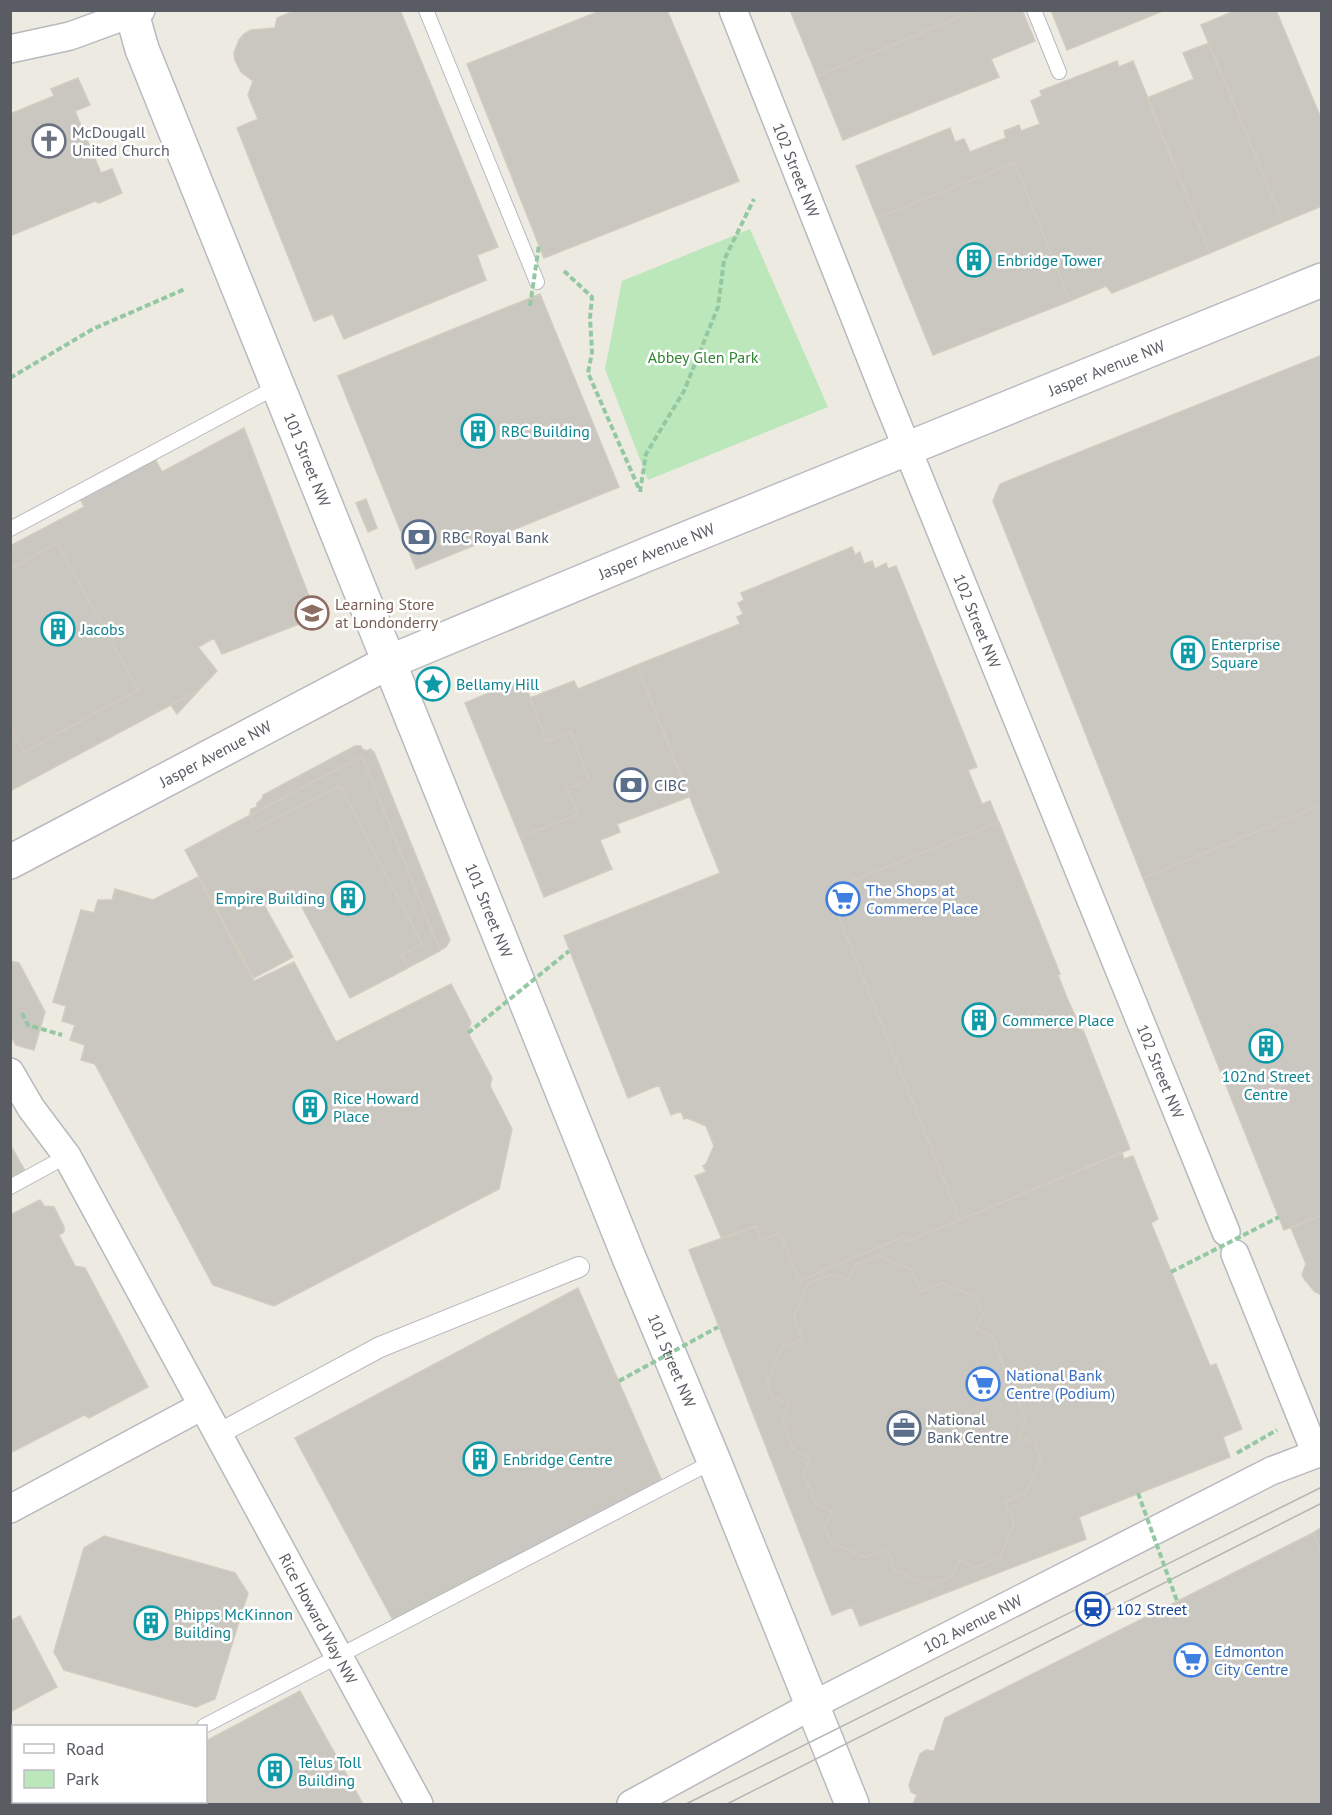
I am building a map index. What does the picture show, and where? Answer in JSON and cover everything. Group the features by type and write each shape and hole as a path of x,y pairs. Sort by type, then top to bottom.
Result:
{"main road":[{"name":"101 Street NW","path":"134,12 142,49 388,662 852,1804"},
{"name":"Jasper Avenue NW","path":"10,862 388,662 1322,280"}],"street":[{"name":"102 Street NW","path":"733,10 907,448 1316,1454"},
{"path":"10,49 70,36 134,12"},
{"name":"Rice Howard Way NW","path":"10,1071 31,1108 67,1156 419,1804"},
{"path":"218,1434 380,1347 579,1267"},
{"path":"10,1509 202,1406"},
{"name":"102 Avenue NW","path":"631,1804 813,1706 1271,1471 1316,1454"}],"lane":[{"path":"426,10 537,282"},
{"path":"1034,10 1059,72"},
{"path":"10,529 278,386"},
{"path":"10,1187 67,1156"},
{"path":"206,1725 714,1461"}],"path":[{"path":"564,271 592,297 590,318 592,352 588,373 640,492 646,454 684,391 718,307 724,260 754,199"},
{"path":"530,306 539,245"},
{"path":"10,378 93,330 185,290"},
{"path":"468,1033 569,951"},
{"path":"22,1013 28,1025 62,1035"},
{"path":"1171,1272 1279,1217"},
{"path":"619,1381 718,1327"},
{"path":"1138,1493 1177,1601"}],"green space":[{"name":"Abbey Glen Park","path":"750,229 828,407 648,480 605,369 622,281"}],"building":[{"path":"296,10 400,10 498,247 477,255 486,280 344,339 333,314 314,321 237,128 258,119 248,95 253,81 241,72 235,60 234,53 239,40 251,30 275,28 277,18"},
{"path":"602,10 667,10 739,181 544,258 467,64"},
{"path":"790,10 977,10 817,76"},
{"path":"977,10 1022,10 1035,41 991,59 999,77 843,140 817,76"},
{"path":"1051,10 1165,10 1067,50"},
{"path":"1237,10 1276,10 1322,121 1322,206 1283,222 1201,25"},
{"path":"1209,43 1283,222 1210,253 1147,98 1194,79 1183,53"},
{"path":"1117,61 1119,67 1133,61 1210,253 1112,293 1106,286 1070,301 1015,163 877,218 856,166 950,128 955,142 964,139 970,152 1006,138 1004,131 1019,125 1021,131 1040,124 1031,101 1042,96 1040,91"},
{"name":"McDougall United Church","path":"78,78 90,105 75,111 101,173 112,169 122,193 99,203 95,201 10,236 10,114 54,96 51,89"},
{"name":"Enbridge Tower","path":"1015,163 1070,301 933,355 877,218"},
{"name":"RBC Building","path":"540,294 619,487 416,569 338,376"},
{"name":"Enterprise Square","path":"1322,355 1322,805 1143,878 993,501 1000,484"},
{"path":"244,428 317,617 222,654 214,638 198,647 217,671 199,690 10,791 10,546 84,507 80,498 155,459 162,472"},
{"path":"366,499 377,528 368,532 356,503"},
{"name":"Jacobs","path":"57,543 138,690 24,752 10,727 10,569"},
{"name":"The Shops at Commerce Place","path":"852,547 855,555 860,552 864,564 872,561 875,569 886,563 888,569 896,566 977,767 968,770 982,804 990,801 1060,974 1058,975 1067,998 1083,1030 1130,1149 906,1242 903,1237 799,1281 780,1233 761,1240 756,1226 722,1239 695,1176 706,1172 703,1166 714,1146 706,1126 687,1118 684,1119 681,1111 671,1115 659,1085 628,1098 564,936 720,873 637,665 740,624 737,617 743,614 738,603 744,600 741,593"},
{"name":"CIBC","path":"637,665 689,797 617,824 620,832 600,840 612,869 544,897 520,837 578,814 567,789 589,780 571,732 547,741 530,698 574,681 578,689"},
{"path":"523,679 547,741 571,732 589,780 567,789 578,814 520,837 465,703"},
{"path":"199,690 177,714 171,705"},
{"path":"355,746 361,746 362,749 367,751 370,749 374,752 450,940 446,947 440,950 362,756 250,815 251,809 257,807 263,795"},
{"name":"Empire Building","path":"362,756 440,951 350,998 293,890 264,905 293,957 254,978 185,850"},
{"name":"Empire Building","path":"340,786 422,944 401,955 408,968 350,998 293,890 264,905 293,957 254,978 185,850 250,815 257,828"},
{"name":"102nd Street Centre","path":"1322,805 1322,1215 1284,1230 1143,878"},
{"name":"Commerce Place","path":"999,822 1060,974 1058,975 1067,998 1083,1030 1130,1149 960,1220 828,890"},
{"name":"Rice Howard Place","path":"198,877 254,981 294,962 336,1042 451,984 471,1022 468,1033 492,1078 490,1086 512,1129 499,1189 274,1306 213,1285 95,1064 81,1060 85,1045 70,1040 75,1025 62,1021 66,1006 53,1002 81,910 94,913 98,900 112,900 115,889 153,900"},
{"path":"10,961 19,963 45,1012 34,1050 16,1045 10,1035"},
{"path":"10,1144 25,1171 10,1178"},
{"name":"National Bank Centre (Podium)","path":"1122,1153 1124,1159 1133,1156 1158,1219 1151,1223 1210,1366 1216,1364 1242,1429 1223,1437 1230,1457 1079,1517 1086,1539 860,1626 852,1607 832,1615 689,1250 756,1226 761,1240 780,1233 799,1281 903,1237 906,1242"},
{"path":"40,1200 44,1206 54,1207 64,1227 64,1232 59,1235 75,1266 85,1268 148,1387 89,1418 84,1415 10,1453 10,1215"},
{"path":"1322,1215 1322,1295 1315,1292 1302,1275 1306,1264 1291,1228"},
{"name":"National Bank Centre","path":"878,1255 912,1270 921,1292 943,1283 976,1297 983,1313 976,1329 992,1336 1004,1367 997,1383 1013,1390 1026,1420 1019,1437 1035,1443 1041,1459 1026,1493 1005,1502 1014,1523 1000,1558 976,1567 959,1560 953,1576 930,1585 895,1571 887,1549 865,1557 831,1543 825,1527 832,1511 816,1504 803,1473 810,1458 794,1450 782,1420 789,1404 772,1397 767,1382 782,1347 803,1339 794,1317 809,1283 832,1274 848,1280 855,1265"},
{"name":"Enbridge Centre","path":"578,1288 662,1481 394,1622 295,1438"},
{"name":"Edmonton City Centre","path":"1322,1527 1322,1804 913,1804 917,1795 911,1792 909,1785 920,1754 926,1750 934,1751 945,1718"},
{"path":"1322,1527 1322,1555 1313,1533"},
{"name":"Phipps McKinnon Building","path":"104,1536 235,1573 248,1593 215,1699 196,1707 64,1670 54,1652 84,1548"},
{"path":"20,1616 57,1687 10,1712 10,1621"},
{"name":"Telus Toll Building","path":"300,1691 363,1804 86,1804 207,1803 207,1740"},
{"path":"10,1773 12,1803 27,1804 10,1804"}],"tram line":[{"path":"686,1804 1322,1487"},
{"path":"727,1804 1322,1503"}],"place":[{"name":"McDougall United Church","path":"49,141"},
{"name":"Enbridge Tower","path":"974,260"},
{"name":"RBC Building","path":"478,431"},
{"name":"RBC Royal Bank","path":"419,537"},
{"name":"Learning Store at Londonderry","path":"312,613"},
{"name":"Jacobs","path":"58,629"},
{"name":"Enterprise Square","path":"1188,653"},
{"name":"Bellamy Hill","path":"433,684"},
{"name":"CIBC","path":"631,785"},
{"name":"Empire Building","path":"348,898"},
{"name":"The Shops at Commerce Place","path":"843,899"},
{"name":"Commerce Place","path":"979,1020"},
{"name":"102nd Street Centre","path":"1266,1046"},
{"name":"Rice Howard Place","path":"310,1107"},
{"name":"National Bank Centre (Podium)","path":"983,1384"},
{"name":"National Bank Centre","path":"904,1428"},
{"name":"Enbridge Centre","path":"480,1459"},
{"name":"102 Street","path":"1093,1609"},
{"name":"Phipps McKinnon Building","path":"151,1623"},
{"name":"Edmonton City Centre","path":"1191,1660"},
{"name":"Telus Toll Building","path":"275,1771"}]}
